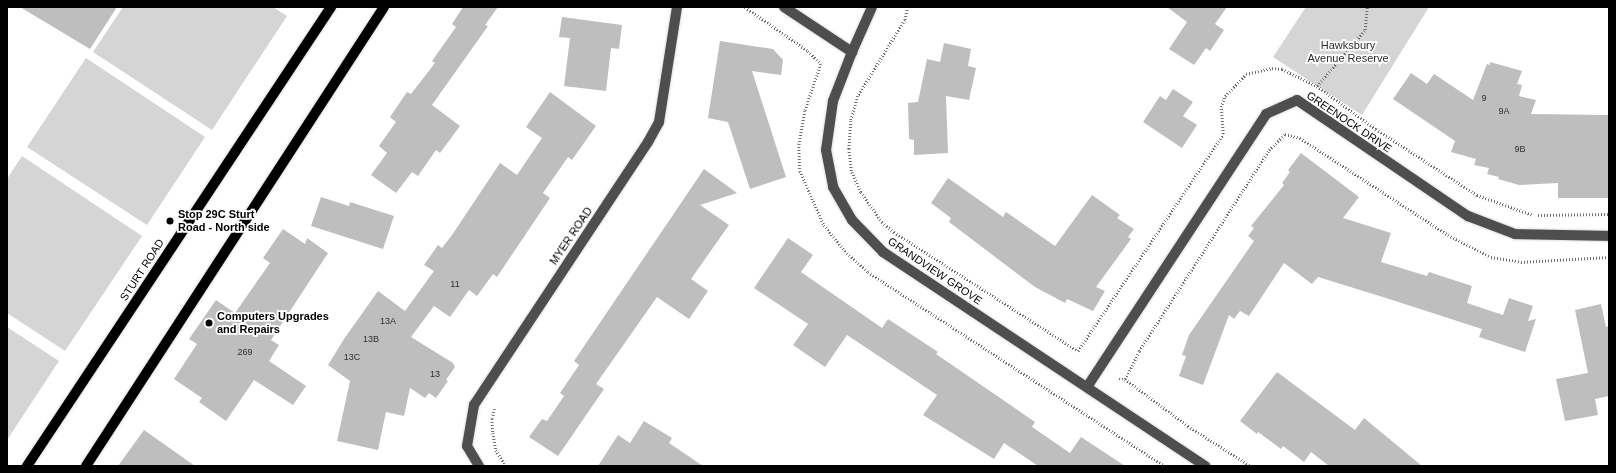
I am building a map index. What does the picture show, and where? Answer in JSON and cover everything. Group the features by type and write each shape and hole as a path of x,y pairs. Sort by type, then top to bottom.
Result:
{"main road":[{"name":"STURT ROAD","path":"26,466 331,7"},
{"path":"86,466 384,7"}],"street":[{"name":"MYER ROAD","path":"480,466 468,446 474,404 648,142 658,122 677,7"},
{"path":"784,7 852,52"},
{"name":"GRANDVIEW GROVE","path":"872,7 852,52 833,101 826,150 833,187 852,220 883,252 1205,466"},
{"name":"GREENOCK DRIVE","path":"1087,387 1266,114 1297,100 1468,216 1515,234 1609,236"}],"path":[{"path":"744,7 808,51 821,64"},
{"path":"908,7 905,20 858,96 852,115 849,149 852,172 858,187 866,203 894,232 1078,351 1223,134 1221,107 1234,84 1246,74 1272,68 1282,69 1317,86 1376,129 1477,195 1491,202 1533,215 1609,214"},
{"path":"1317,86 1365,30 1367,7"},
{"path":"1125,379 1139,351 1269,150 1285,134 1292,134 1300,138 1448,235 1491,257 1521,262 1609,257"},
{"path":"1119,379 1125,379 1188,426 1251,466"}],"green space":[{"path":"123,7 273,7 287,16 212,130 93,52"},
{"name":"Hawksbury Avenue Reserve","path":"1306,7 1429,7 1362,115 1273,57"},
{"path":"86,58 205,137 147,225 27,147"},
{"path":"22,156 142,236 65,351 7,313 7,179"},
{"path":"7,327 59,361 7,440"}],"building":[{"path":"20,7 117,7 90,49"},
{"path":"463,7 498,7 485,25 488,26 432,105 460,126 440,153 436,150 418,176 412,172 396,193 371,175 387,153 379,146 396,122 390,117 407,92 411,94 435,63 432,61 456,27 452,24"},
{"path":"1167,7 1227,7 1215,24 1224,30 1210,51 1206,48 1194,65 1169,49 1187,22"},
{"path":"562,17 622,25 619,49 611,48 606,91 564,86 570,38 559,37"},
{"path":"720,41 773,49 783,60 781,75 752,71 786,177 750,189 728,122 708,118"},
{"path":"944,43 971,49 968,66 976,68 969,100 946,96 948,153 914,155 914,140 909,139 908,103 918,102 927,59 940,62"},
{"path":"1490,62 1522,71 1517,84 1522,85 1519,96 1536,100 1531,114 1609,115 1609,198 1558,198 1558,183 1519,185 1487,174 1489,168 1474,165 1476,159 1451,152 1455,141 1393,99 1411,73 1427,84 1434,74 1473,100 1487,64 1490,65"},
{"path":"1173,89 1193,102 1183,116 1197,125 1182,148 1143,122 1160,96 1166,100"},
{"path":"550,92 596,126 572,160 568,157 543,193 550,198 497,277 493,274 477,296 469,290 450,317 434,306 411,337 453,363 455,367 446,380 448,381 436,398 429,393 425,398 410,388 404,416 386,412 378,450 337,441 350,381 328,365 344,339 378,291 405,311 434,271 424,265 438,245 442,248 452,235 500,163 517,175 542,138 526,127"},
{"path":"1301,153 1359,197 1343,218 1391,233 1381,262 1427,276 1429,272 1472,286 1467,303 1503,315 1509,298 1533,306 1528,321 1536,319 1525,352 1479,337 1482,329 1386,298 1318,277 1312,284 1284,263 1249,316 1240,311 1234,319 1229,315 1203,385 1179,376 1186,356 1182,355 1189,335 1254,241 1248,236 1254,228 1251,226 1284,185 1282,183 1290,172 1288,170"},
{"path":"704,169 737,193 700,205 729,225 691,279 708,291 689,319 657,297 596,384 604,389 558,456 529,437 542,419 547,421 564,396 560,393 579,365 574,361"},
{"path":"948,178 1003,217 1006,212 1055,246 1092,195 1120,215 1117,218 1134,229 1128,237 1131,239 1096,287 1105,291 1093,311 1067,299 1065,303 1035,287 949,222 951,218 931,203"},
{"path":"321,197 349,206 350,202 394,216 383,249 311,226"},
{"path":"283,229 305,244 307,238 328,253 271,340 279,345 269,361 306,386 293,405 254,380 226,421 199,402 202,398 174,379 197,344 189,339 216,300 235,313 270,263 263,258"},
{"path":"788,238 813,255 801,272 882,328 888,319 938,352 936,354 1035,422 1032,427 1070,453 1081,437 1125,466 1038,466 1004,443 994,459 923,415 937,395 847,335 825,367 793,345 808,324 754,288"},
{"path":"1601,304 1606,327 1609,326 1609,396 1595,399 1598,415 1565,421 1556,379 1588,373 1575,310"},
{"path":"1277,372 1355,430 1364,418 1422,466 1329,466 1311,452 1304,462 1283,446 1281,449 1258,432 1257,434 1240,421"},
{"path":"644,421 672,438 669,443 703,466 598,466 618,435 630,443"},
{"path":"144,430 195,466 118,466"}],"place":[{"name":"Stop 29C Sturt Road - North side","path":"170,221"},
{"name":"Computers Upgrades and Repairs","path":"209,323"}]}
